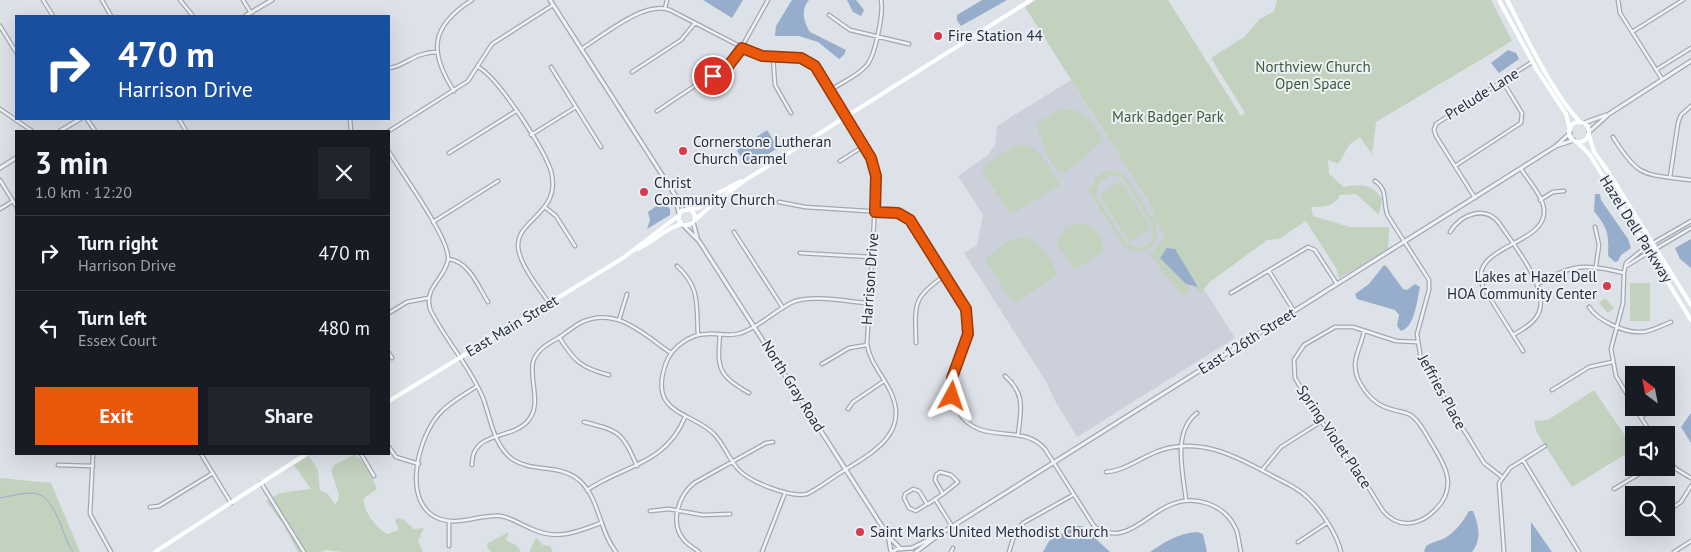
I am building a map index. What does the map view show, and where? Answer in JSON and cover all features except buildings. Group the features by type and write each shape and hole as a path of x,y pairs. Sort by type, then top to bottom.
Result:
{"main road":[{"path":"1499,0 1532,62 1566,114 1570,131 1576,141 1584,140 1589,134 1572,112 1545,70 1507,0"},
{"path":"747,178 689,225 682,224 679,215 683,210 700,208 720,191 747,178 1028,1"},
{"path":"1570,131 1574,124 1582,123"},
{"name":"Hazel Dell Parkway","path":"1589,134 1594,152 1657,248 1691,305"},
{"name":"Hazel Dell Parkway","path":"1576,141 1588,152 1691,320"},
{"path":"689,209 695,215 694,221"},
{"name":"East Main Street","path":"635,250 679,215"},
{"name":"East Main Street","path":"390,400 635,250 654,241 674,226 682,224"},
{"path":"155,552 304,455"}],"street":[{"path":"43,0 52,15"},
{"path":"102,0 110,15"},
{"path":"180,0 192,15"},
{"path":"242,0 251,13"},
{"path":"248,15 272,0"},
{"path":"454,91 440,66 437,52 438,39 445,21 457,9 472,0"},
{"path":"550,0 675,196 689,209"},
{"path":"581,49 645,9 665,8 667,0"},
{"path":"657,111 729,65 742,48 768,0"},
{"path":"831,90 867,65 882,13 881,0"},
{"path":"1618,0 1620,13 1662,80"},
{"path":"1632,32 1683,0"},
{"path":"390,130 468,81 492,44 553,5"},
{"name":"Harrison Drive","path":"665,8 742,48 762,56 798,57 810,62 831,90 871,158 876,176 867,345 871,360 892,394 896,407 893,430 879,448 808,494 796,496 785,493"},
{"path":"829,15 850,30 909,44"},
{"path":"632,72 681,40 695,23"},
{"path":"0,26 15,50"},
{"path":"1656,70 1691,48"},
{"path":"390,68 420,54 437,52"},
{"path":"773,57 775,85 791,112"},
{"path":"1589,134 1609,114 1691,61"},
{"name":"Prelude Lane","path":"1455,166 1436,136 1434,128 1440,120 1532,62"},
{"path":"478,67 495,80 549,164 553,177 552,195 546,208 522,231 518,244 523,261 549,303"},
{"path":"551,68 601,147"},
{"path":"1475,198 1455,166 1521,123 1522,113 1502,81"},
{"path":"531,135 576,106"},
{"path":"1670,177 1678,123 1681,115 1691,106"},
{"path":"0,109 15,119"},
{"path":"449,152 516,111"},
{"path":"1582,123 1609,114"},
{"path":"16,120 31,130"},
{"path":"62,130 78,120"},
{"name":"East 126th Street","path":"916,552 952,526 1556,146 1570,131"},
{"path":"1613,137 1629,162 1636,169 1647,174 1691,180"},
{"name":"East 126th Street","path":"1556,146 1576,141"},
{"path":"840,161 864,146"},
{"path":"390,154 445,243 448,259 444,270 431,288 428,298 432,313 477,386 495,436 502,448 514,460 529,466 570,473 587,490 616,552"},
{"path":"0,168 15,159"},
{"path":"1520,169 1540,200 1544,211 1539,226 1486,261 1481,270 1480,279 1483,287 1523,351"},
{"path":"0,180 15,204"},
{"path":"433,222 498,181"},
{"name":"Jeffries Place","path":"1375,181 1382,187 1385,211 1429,280 1429,290 1418,327 1417,342 1424,367 1484,464 1502,477"},
{"path":"1540,200 1554,192 1564,191"},
{"path":"675,196 679,215"},
{"path":"0,209 13,201"},
{"path":"779,202 805,207 898,213 910,220 964,302 969,322 966,342 952,378 954,404 963,418 977,429 992,433 1018,435 1036,440 1054,463 1094,526 1111,534 1123,532 1169,505 1186,500 1205,503 1226,515 1236,530 1241,552"},
{"path":"546,208 558,218 575,246"},
{"path":"1450,232 1456,224 1468,216 1484,213 1498,220 1538,284 1542,299 1539,314 1531,324 1513,335"},
{"name":"North Gray Road","path":"694,221 697,237"},
{"path":"1653,243 1691,221"},
{"name":"North Gray Road","path":"682,224 697,237 888,535 903,550"},
{"path":"1595,227 1599,245 1596,266"},
{"path":"1657,248 1691,228"},
{"path":"734,232 783,308"},
{"path":"1625,392 1618,381 1612,362 1612,342 1623,303 1625,267 1630,258 1647,247"},
{"path":"1231,293 1304,249 1310,248 1317,252 1337,284"},
{"path":"1625,267 1650,252"},
{"path":"800,253 872,257"},
{"path":"448,259 465,266 488,302"},
{"path":"677,266 688,278 695,292 698,335"},
{"path":"1538,284 1572,267 1596,266 1624,273"},
{"path":"1269,271 1294,311"},
{"path":"916,343 917,301 926,288 946,275"},
{"path":"619,320 627,294"},
{"path":"390,312 407,302 428,298"},
{"path":"762,552 785,493 743,474 716,435 684,417 670,406 664,392 664,370 671,353 681,344 698,335 738,334 755,326 783,308 804,299 869,303"},
{"path":"1589,307 1598,318 1617,326 1642,332 1671,322"},
{"path":"472,465 473,453 478,446 495,436 521,427 531,418 535,404 532,368 534,359 542,348 582,322 605,317 628,323 671,353"},
{"name":"Spring Violet Place","path":"1364,331 1355,363 1361,383 1379,406 1409,414 1417,420 1446,468 1448,479 1444,500 1427,518 1407,524 1394,520 1387,515 1322,421 1295,378 1293,365 1296,354 1304,345 1335,327 1346,326 1364,331 1396,341 1417,342"},
{"path":"720,334 718,360 722,372 730,382 749,393"},
{"path":"559,337 576,361 592,370 609,375"},
{"path":"822,364 849,348 867,345"},
{"path":"1552,390 1589,367 1612,362"},
{"path":"1005,376 1014,384 1020,396 1018,435"},
{"path":"848,409 855,400 884,381"},
{"path":"477,386 440,413 429,429 419,464 416,484 423,506 434,516 449,521 498,516 547,535 557,536 566,535 601,523"},
{"path":"1186,500 1182,446 1185,425 1197,412"},
{"path":"587,490 615,473 637,466 653,457 672,441 684,417"},
{"path":"1641,417 1646,426"},
{"path":"1262,470 1281,447 1322,421"},
{"path":"584,422 612,430 621,435 629,446 637,466"},
{"path":"700,552 682,539 677,526 678,510 682,496 689,487 766,443 773,442"},
{"path":"1106,472 1116,470 1158,451 1182,446 1199,446 1221,450 1302,492 1313,503 1327,523 1342,552"},
{"path":"1504,552 1498,493 1502,477 1510,468 1545,446"},
{"path":"390,449 396,458 419,464"},
{"path":"93,455 90,514 111,552"},
{"path":"202,455 231,502"},
{"path":"362,455 374,476"},
{"path":"1523,460 1579,552"},
{"path":"58,465 93,466"},
{"path":"1675,469 1691,478"},
{"path":"150,507 159,506 212,472"},
{"path":"927,504 918,489 911,489 904,495 904,500 912,510 918,510 943,494 958,482 956,478 942,472 934,478 943,494"},
{"path":"1614,489 1636,476"},
{"path":"261,483 304,552"},
{"path":"1675,506 1682,502 1691,486"},
{"path":"1009,552 1014,536 1023,523 1073,495"},
{"path":"935,499 952,526"},
{"path":"650,511 662,508 704,515 730,514"},
{"path":"449,521 449,546"},
{"path":"1298,542 1327,523"},
{"name":"North Gray Road","path":"888,535 892,552"},
{"name":"East 126th Street","path":"892,552 912,548 927,539 937,536"},
{"path":"1674,552 1691,541"},
{"path":"951,552 953,548"}],"shaded area":[{"path":"1071,80 1235,338 1077,437 1054,399 1047,383 964,253 977,245 983,215 958,176 988,155 995,145 997,127 1000,124"}],"green space":[{"path":"1036,0 1168,0 1241,116 1245,113 1211,58 1244,37 1260,19 1274,11 1277,0 1491,0 1512,41 1376,122 1372,154 1360,137 1350,144 1338,164 1328,160 1329,174 1344,187 1366,186 1378,194 1382,199 1379,215 1356,194 1340,195 1332,204 1311,207 1313,216 1350,227 1389,227 1388,250 1339,278 1336,268 1306,221 1279,239 1267,240 1210,282 1201,293 1190,284 1188,295 1181,294 1150,255 1165,236 1152,215 1155,212 1025,7"},
{"path":"1072,109 1089,118 1103,139 1078,163 1064,172 1057,170 1048,157 1036,124 1060,110"},
{"path":"1016,145 1025,145 1038,152 1048,164 1060,185 1015,212 1008,211 982,170 984,165"},
{"path":"1106,171 1115,171 1126,176 1156,224 1157,239 1148,250 1133,252 1124,247 1087,188 1090,186 1092,188 1096,177","holes":["1111,175 1121,177 1153,227 1152,240 1143,247 1137,248 1127,244 1096,193 1098,183"]},
{"path":"1121,181 1151,228 1129,242 1099,195"},
{"path":"1081,223 1091,227 1098,233 1101,237 1103,252 1077,269 1073,268 1056,242 1065,228"},
{"path":"1020,237 1034,241 1044,250 1058,275 1016,302 1011,301 985,259 1008,241"},
{"path":"1630,283 1650,283 1650,321 1630,321"},
{"path":"1605,298 1614,308 1608,313 1599,303"},
{"path":"1594,390 1625,436 1625,455 1572,487 1537,433 1534,421 1548,420"},
{"path":"354,455 365,465 377,489 364,498 367,513 378,528 387,534 399,530 395,520 397,518 404,520 414,529 424,528 418,541 423,552 343,552 325,550 322,552 298,552 283,524 266,501 280,493 311,489 294,465 309,456 318,470 320,490 328,494 335,504 338,501 339,494 331,471 334,465"},
{"path":"0,478 51,483 80,552 0,552"},
{"path":"509,532 506,540 517,546 521,552 491,552 487,547 488,543"},
{"path":"536,538 543,545 550,546 553,552 529,552"}],"water":[{"path":"703,0 743,0 732,18"},
{"path":"792,0 809,0 806,4 804,16 810,32 846,50 844,55 839,59 818,42 799,36 775,36 776,26"},
{"path":"847,0 856,0 864,10 861,16 853,12"},
{"path":"982,0 1007,0 961,26 957,20 957,15"},
{"path":"1508,50 1516,53 1519,59 1499,73 1491,63"},
{"path":"767,130 778,148 750,165 745,163 737,151 739,148"},
{"path":"1595,194 1600,194 1601,200 1628,239 1631,248 1615,262 1608,256 1607,232 1594,211"},
{"path":"662,202 670,209 670,215 647,229 650,220 648,212"},
{"path":"1691,239 1691,268 1680,259 1675,248"},
{"path":"1167,248 1175,249 1198,287 1186,284 1160,258"},
{"path":"1384,265 1403,289 1407,290 1415,284 1420,287 1412,319 1406,328 1401,331 1397,326 1399,315 1395,310 1357,299 1355,294 1369,284"},
{"path":"1691,413 1691,443 1681,427"},
{"path":"1469,511 1473,511 1478,532 1477,542 1472,552 1424,552 1426,546 1452,533"},
{"path":"1531,522 1552,552 1531,552"},
{"path":"1075,526 1082,526 1110,552 1043,552 1049,541"},
{"path":"1197,532 1203,534 1207,552 1150,552 1178,536"}],"waterway":[{"path":"0,498 32,493 40,495 47,500 57,516 73,552"}],"place":[{"name":"Fire Station 44","path":"938,36"},
{"name":"Cornerstone Lutheran Church Carmel","path":"683,151"},
{"name":"Christ Community Church","path":"644,192"},
{"name":"Lakes at Hazel Dell HOA Community Center","path":"1607,286"},
{"name":"Saint Marks United Methodist Church","path":"860,532"}],"route":[{"path":"713,76 736,59 742,48 762,56 794,56 815,66 843,110 874,165 876,176 875,212 898,213 910,220 964,302 969,327 966,342 952,378 952,396"}],"park label":[{"name":"Northview Church Open Space","path":"1313,76"},
{"name":"Mark Badger Park","path":"1168,117"}]}
